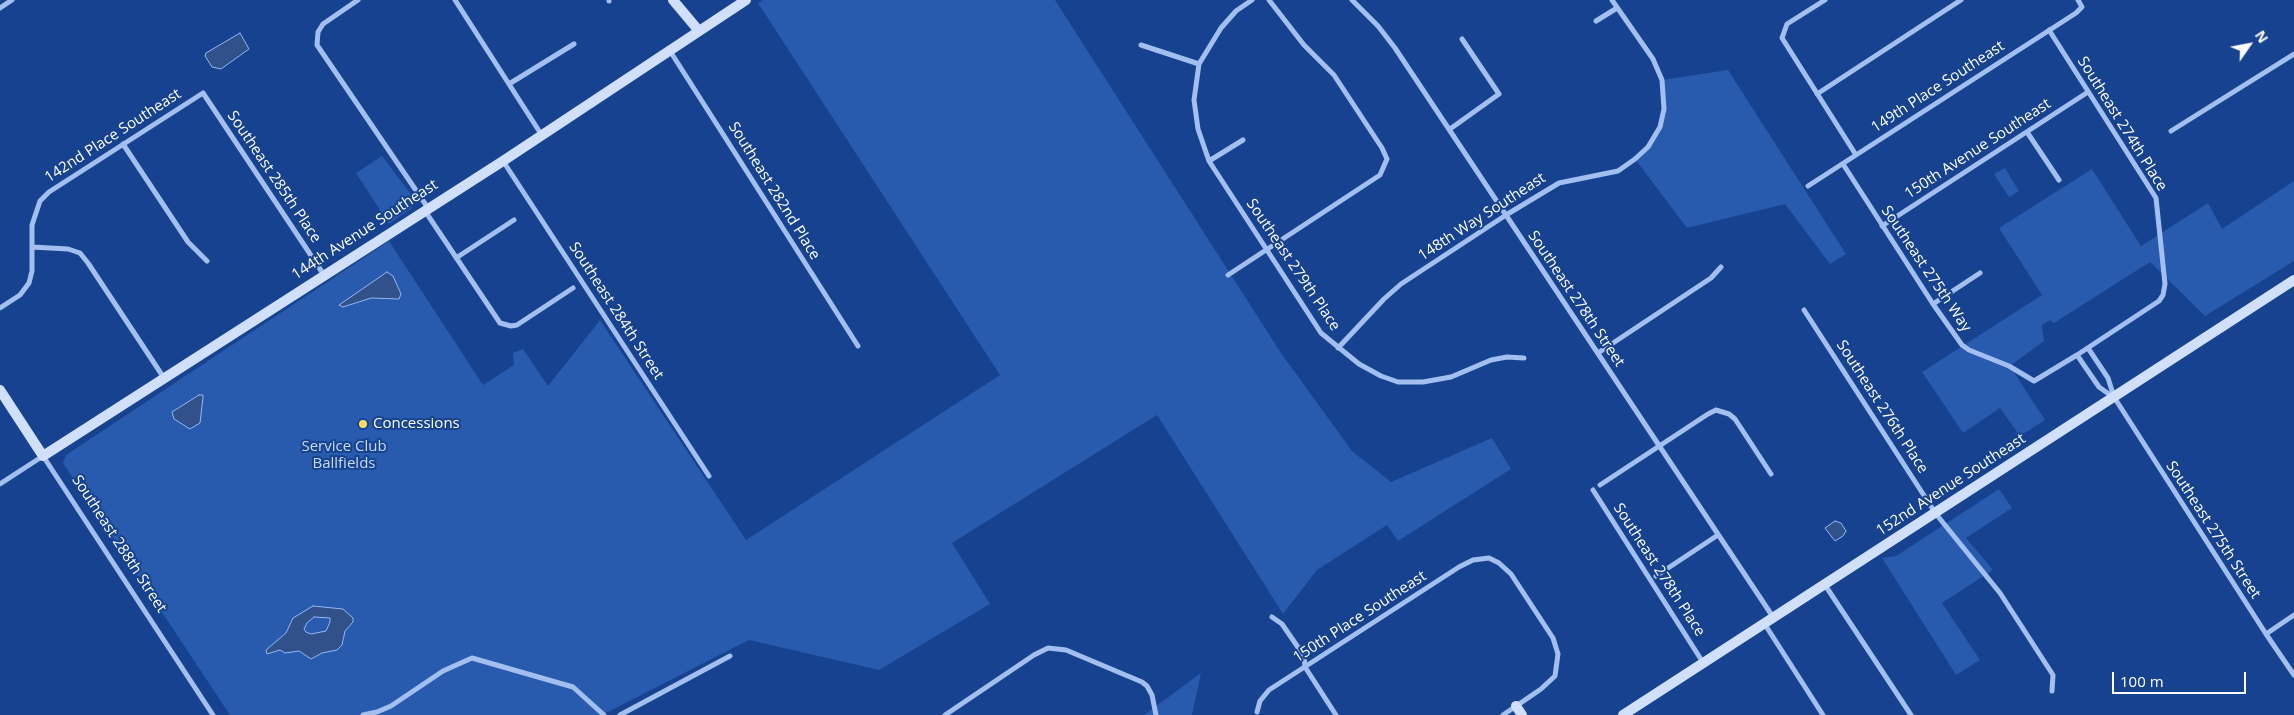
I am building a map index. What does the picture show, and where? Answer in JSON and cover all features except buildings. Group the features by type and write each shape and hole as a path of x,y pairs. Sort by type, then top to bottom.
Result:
{"street":[{"path":"0,8 12,0"},
{"path":"358,0 326,22 318,32 319,49 426,209 496,319 507,326 517,325 573,288"},
{"path":"673,0 700,31"},
{"name":"144th Avenue Southeast","path":"0,484 503,161 541,134 746,0"},
{"path":"1141,44 1199,64 1221,28 1236,11 1252,0"},
{"path":"1228,275 1380,175 1387,160 1382,148 1334,75 1304,46 1269,0"},
{"name":"Southeast 278th Street","path":"1352,0 1384,33 1450,129 1773,617"},
{"path":"1596,21 1617,8 1612,0"},
{"path":"1825,0 1787,24 1782,33 1784,43 1856,155"},
{"path":"1817,94 1961,0"},
{"name":"149th Place Southeast","path":"1808,186 2049,30 2082,7 2078,0"},
{"path":"458,1 508,84 541,134"},
{"name":"148th Way Southeast","path":"1338,348 1384,299 1401,284 1506,215 1558,182 1618,171 1635,160 1648,147 1660,127 1664,109 1662,80 1653,59 1617,8"},
{"name":"Southeast 274th Place","path":"2049,30 2156,198 2165,284 2163,295 2159,301 2088,348"},
{"path":"1450,129 1499,94 1462,39"},
{"path":"508,84 574,44"},
{"name":"Southeast 282nd Place","path":"670,50 858,346"},
{"path":"2171,131 2294,54"},
{"name":"Southeast 279th Place","path":"1199,64 1194,100 1198,129 1209,161 1321,333 1359,364 1381,376 1398,382 1423,382 1451,377 1491,360 1507,357 1524,358"},
{"name":"142nd Place Southeast","path":"0,308 20,295 29,283 32,271 32,225 40,201 49,192 203,92"},
{"name":"Southeast 285th Place","path":"203,92 324,275"},
{"name":"150th Avenue Southeast","path":"1882,226 2088,92"},
{"path":"2027,132 2059,180"},
{"path":"1209,161 1243,140"},
{"path":"123,144 188,242 207,261"},
{"name":"Southeast 284th Street","path":"503,161 709,476"},
{"name":"Southeast 275th Way","path":"1843,164 1933,304 1957,339 1969,350 2010,366 2034,381 2077,355"},
{"path":"456,258 514,220"},
{"path":"32,247 68,249 80,253 164,379"},
{"path":"1598,354 1711,278 1721,267"},
{"path":"1933,304 1980,274"},
{"name":"152nd Avenue Southeast","path":"1623,715 1704,664 1763,623 1936,514 2294,280"},
{"name":"Southeast 276th Place","path":"1804,310 1936,514 2005,601 2053,675 2052,690"},
{"path":"2077,355 2088,348"},
{"name":"Southeast 275th Street","path":"2088,348 2108,378 2114,397 2294,675"},
{"name":"Southeast 275th Street","path":"2077,355 2099,387 2114,397"},
{"name":"Southeast 288th Street","path":"0,390 213,715"},
{"path":"1600,485 1659,445 1716,410 1735,419 1771,474"},
{"name":"Southeast 278th Place","path":"1593,490 1704,664"},
{"path":"1656,576 1718,535"},
{"name":"150th Place Southeast","path":"1257,712 1260,701 1266,693 1305,667 1459,567 1473,560 1489,558 1499,563 1511,574 1553,638 1558,654 1558,666 1555,676 1519,711"},
{"path":"1825,584 1911,715"},
{"path":"1272,616 1288,632 1304,656 1305,667 1336,715"},
{"path":"2266,634 2294,616"},
{"path":"1763,623 1823,715"},
{"path":"945,715 1034,655 1048,648 1066,650 1142,682 1152,694 1156,715"},
{"path":"620,715 730,656"},
{"path":"363,715 391,706 442,671 472,658 574,687 604,715"},
{"path":"1503,715 1519,711"}],"green space":[{"name":"Service Club Ballfields","path":"763,0 1055,0 1281,353 1352,451 1391,482 1492,438 1511,469 1398,541 1387,525 1317,570 1283,614 1157,415 952,543 990,604 879,670 749,640 602,715 230,715 63,463 66,455 389,241 483,385 514,365 513,353 523,349 548,386 600,320 746,540 1000,375 758,3"},
{"path":"1728,70 1846,254 1830,264 1785,204 1687,228 1635,159 1655,138 1664,109 1662,80"},
{"path":"382,156 413,197 412,208 389,224 356,173"},
{"path":"2005,168 2019,191 2009,197 1994,174"},
{"path":"2092,169 2141,246 2208,203 2222,229 2294,181 2294,261 2205,316 2150,262 2054,323 2050,320 2042,325 2044,341 2010,366 2045,420 2020,436 2000,408 1963,433 1922,372 2042,295 1999,228"},
{"path":"1999,489 2012,508 1966,538 1993,570 1942,603 1980,660 1956,675 1882,558 1896,556"},
{"path":"1201,673 1192,715 1144,715"}],"shaded area":[{"path":"240,33 249,49 221,69 212,67 205,56 206,53"},
{"path":"387,272 393,276 401,294 399,299 371,298 343,307 339,305"},
{"path":"199,395 203,395 200,423 190,429 174,419 172,412"},
{"path":"1835,521 1841,523 1846,531 1843,536 1835,541 1825,528"},
{"path":"313,606 343,609 353,618 353,622 345,631 342,645 337,650 322,653 311,659 299,651 285,653 280,650 267,654 266,650 286,633 293,618","holes":["314,617 330,618 326,631 311,634 304,629 307,623"]}],"place":[{"name":"Concessions","path":"363,424"}]}
